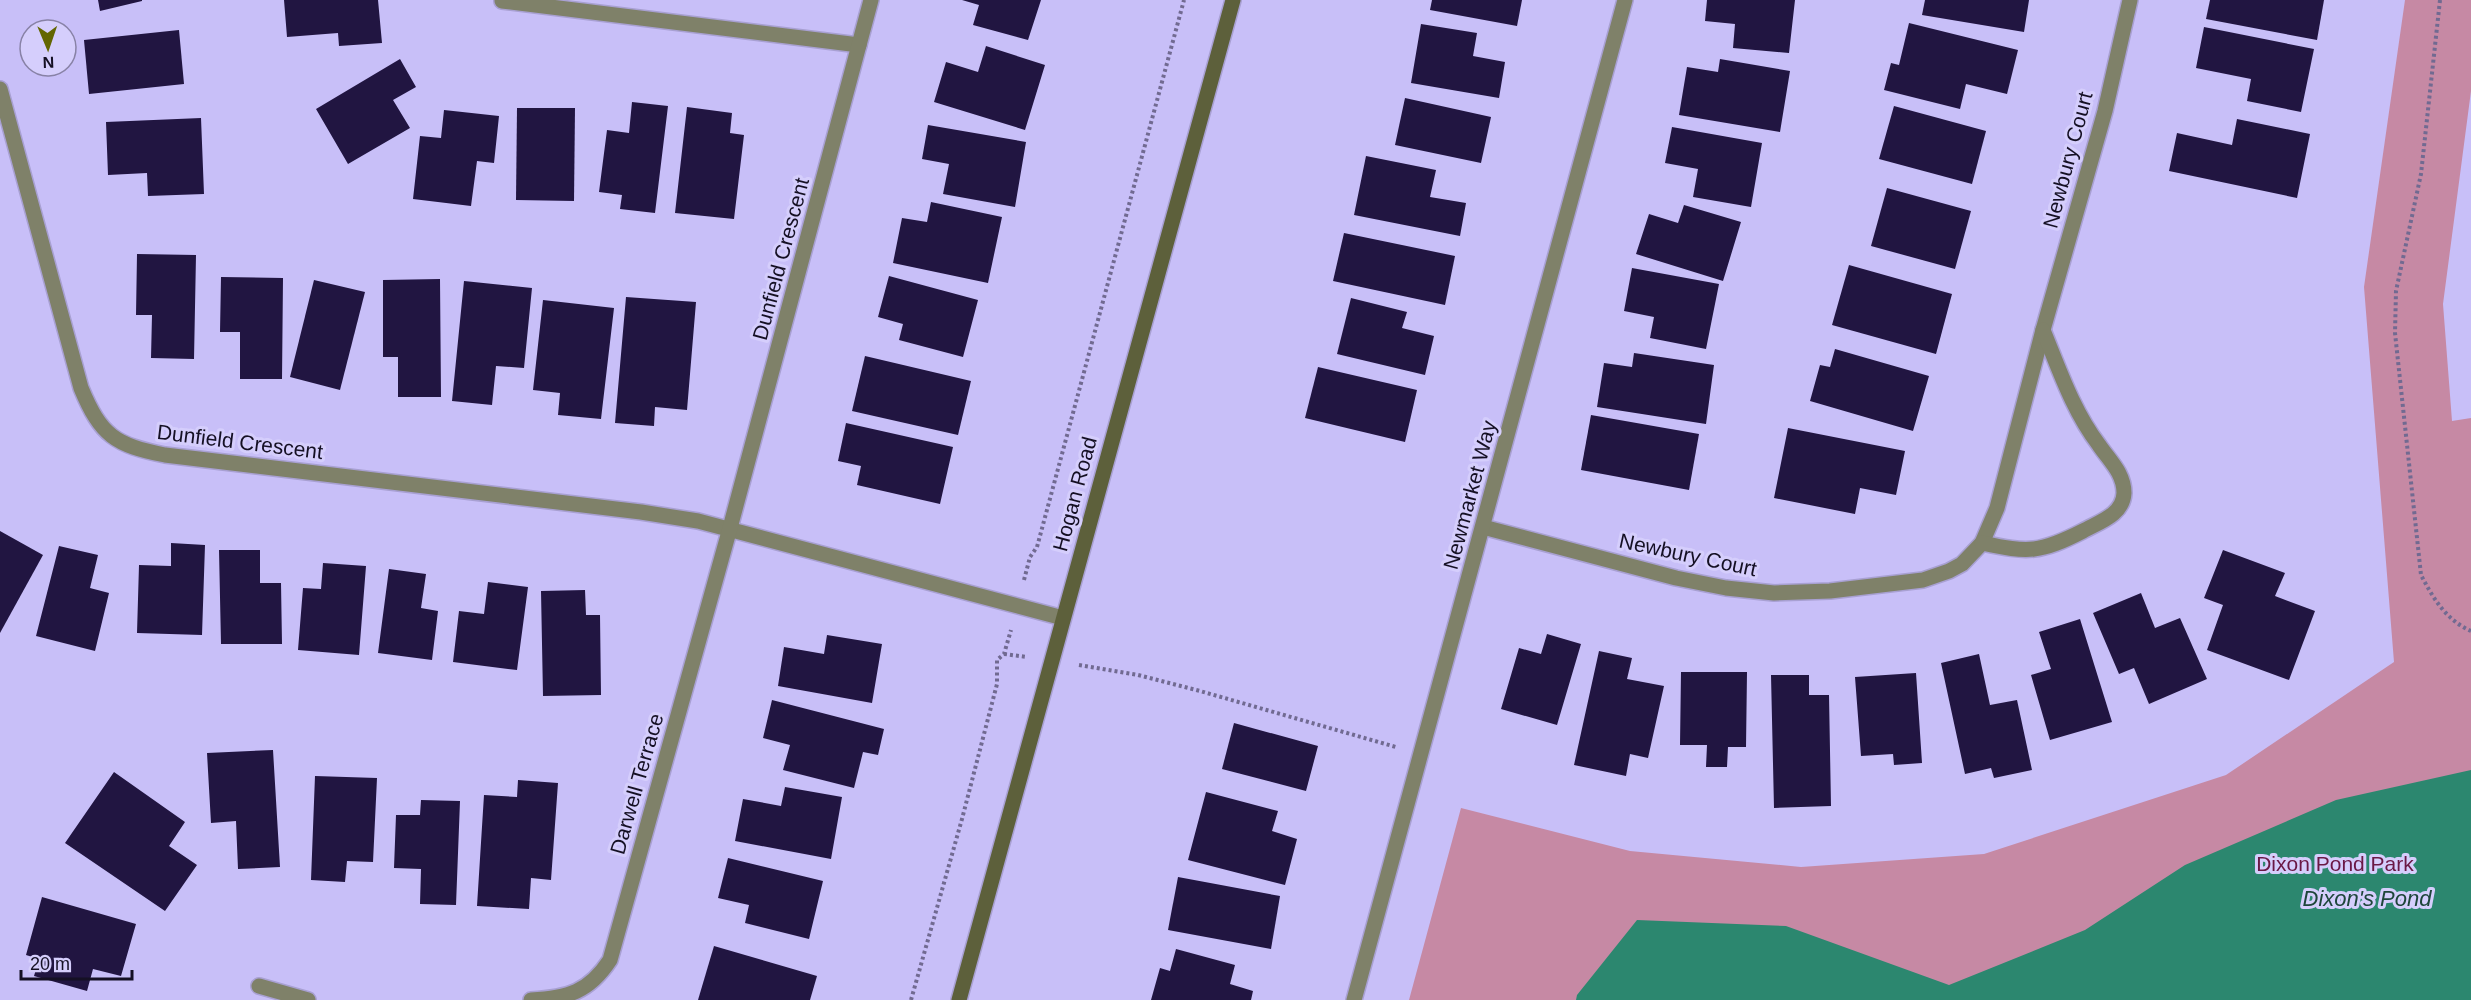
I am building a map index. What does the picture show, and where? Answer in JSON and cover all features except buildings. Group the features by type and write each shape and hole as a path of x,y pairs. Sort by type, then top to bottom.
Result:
{"street":[{"name":"Dunfield Crescent","path":"730,528 872,0"},
{"name":"Hogan Road","path":"959,1000 1233,0"},
{"name":"Newmarket Way","path":"1354,1000 1625,0"},
{"name":"Newbury Court","path":"1483,527 1676,578 1726,588 1774,593 1857,589 1923,580 1962,564 1982,543 1997,508 2043,330 2105,111 2130,0"},
{"path":"502,1 859,45"},
{"name":"Dunfield Crescent","path":"0,89 81,388 97,422 107,434 123,444 165,455 641,512 730,528 1063,618"},
{"path":"1982,543 2017,550 2041,549 2058,544 2110,517 2122,503 2124,493 2118,470 2082,422 2043,330"},
{"name":"Darwell Terrace","path":"531,1000 568,996 578,991 601,974 610,960 730,528"},
{"path":"259,986 308,1000"}],"path":[{"path":"1030,558 1037,547 1184,0"},
{"path":"2440,0 2421,174 2396,291 2395,333 2421,575 2434,600 2448,615 2471,631"},
{"path":"911,1000 997,684 998,660 1004,654 1097,667 1149,678 1396,747"}],"green space":[{"name":"Dixon Pond Park","path":"2405,0 2471,0 2471,91 2443,304 2452,421 2471,418 2471,1000 1409,1000 1461,808 1630,851 1801,867 1984,854 2226,775 2394,662 2364,287"}],"water":[{"name":"Dixon's Pond","path":"2471,770 2471,1000 1576,1000 1577,995 1637,920 1786,926 1949,985 2085,930 2185,865 2336,800"}]}
